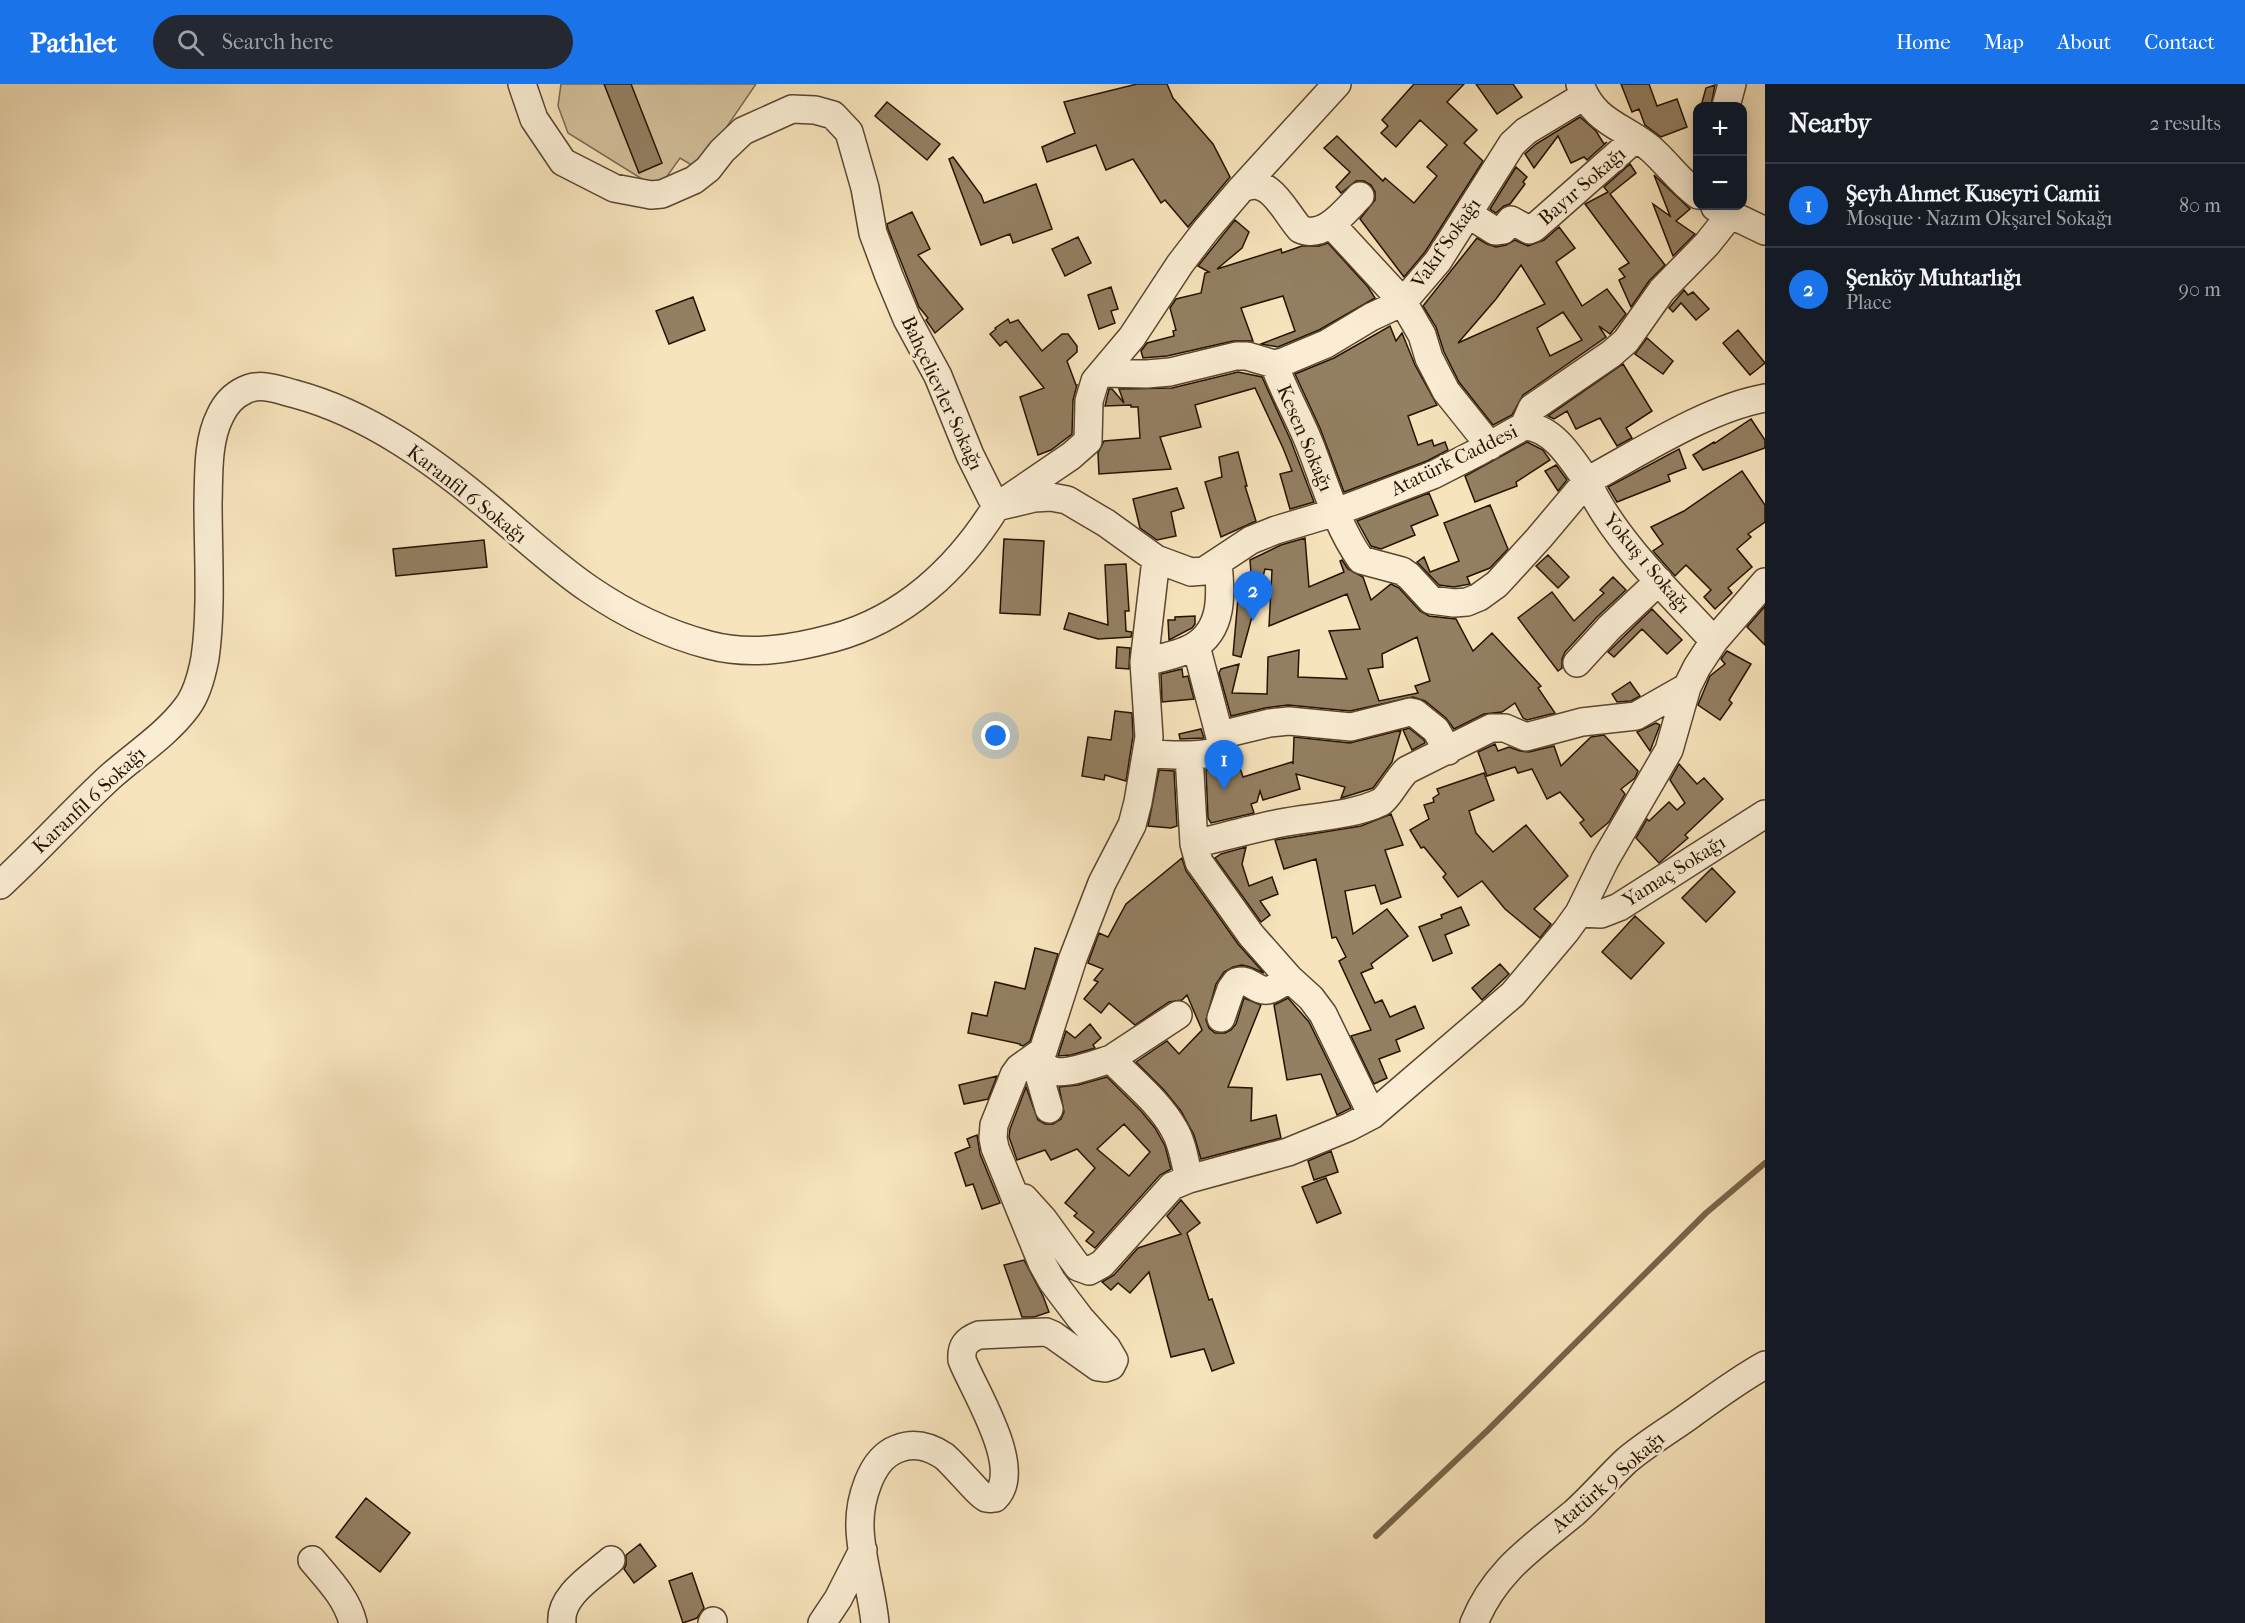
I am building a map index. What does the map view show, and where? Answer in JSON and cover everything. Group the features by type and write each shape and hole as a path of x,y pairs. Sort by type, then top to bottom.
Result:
{"street":[{"name":"Bahçelievler Sokağı","path":"522,84 534,119 563,162 614,188 651,195 662,194 694,180 708,169 722,151 743,131 792,109 815,110 833,115 849,132 865,188 873,233 889,276 907,319 938,376 970,455 996,507"},
{"path":"996,507 1071,456 1088,441 1091,389 1102,373 1132,337 1180,264 1206,230 1337,84"},
{"path":"1727,102 1732,84"},
{"path":"1582,90 1597,112 1692,180"},
{"name":"Vakıf Sokağı","path":"1490,446 1446,391 1429,358 1422,335 1403,302 1431,270 1518,137 1582,90"},
{"name":"Bayır Sokağı","path":"1468,214 1495,231 1503,230 1511,220 1529,230 1534,228 1636,138"},
{"path":"1241,189 1257,184 1272,191 1300,229 1305,231 1315,231 1331,224 1360,196"},
{"path":"1524,426 1532,408 1611,354 1626,341 1662,290 1707,244 1721,210 1765,231"},
{"path":"1102,373 1170,372 1236,356 1247,356 1274,364 1326,344 1371,317 1403,302 1331,224"},
{"name":"Kesen Sokağı","path":"1274,364 1286,396 1310,444 1353,550 1361,561 1402,571 1431,600 1467,602 1479,597 1497,584 1587,480"},
{"name":"Karanfil 6 Sokağı","path":"0,885 108,779 168,727 189,705 199,682 205,659 209,469 213,434 221,412 233,398 248,388 266,386 304,396 380,430 458,482 589,589 632,614 672,633 709,645 735,650 764,651 801,646 869,625 900,608 948,571 981,532 996,507"},
{"path":"1587,480 1704,418 1742,403 1765,398"},
{"name":"Atatürk Caddesi","path":"1156,560 1191,572 1204,571 1251,540 1336,512 1433,475 1524,426 1542,429 1553,438 1587,480"},
{"name":"Yokuş 1 Sokağı","path":"1587,480 1603,513 1659,581 1714,641"},
{"path":"875,1623 860,1527 862,1506 870,1479 880,1461 893,1450 907,1445 921,1445 933,1449 955,1465 986,1498 995,1498 1002,1492 1004,1474 1001,1446 962,1360 961,1352 964,1344 969,1339 998,1333 1046,1332 1098,1367 1111,1366 1114,1360 1107,1347 1052,1281 1042,1263 993,1138 994,1125 1014,1075 1019,1068 1040,1054 1046,1044 1073,958 1102,883 1132,825 1147,754 1149,720 1144,662 1156,560 1106,523 1067,500 1051,497 1034,498 996,507"},
{"path":"1144,662 1196,646 1211,629 1220,604 1218,563"},
{"path":"1577,663 1609,628 1659,581"},
{"path":"1007,1178 1043,1219 1078,1267 1089,1271 1102,1264 1172,1186 1189,1179 1288,1152 1372,1115 1513,994 1579,913 1605,860 1669,750 1688,687 1714,641 1765,582"},
{"path":"1147,754 1189,755 1217,751 1222,745 1196,646"},
{"path":"1194,844 1380,802 1386,798 1398,778 1407,770 1498,727 1526,737 1582,722 1635,716 1688,687"},
{"path":"1220,735 1252,726 1282,722 1359,726 1410,712 1415,713 1436,730 1448,751"},
{"path":"1189,755 1194,844 1199,862 1251,935 1289,978 1311,998 1323,1014 1372,1115"},
{"name":"Yamaç Sokağı","path":"1579,913 1601,914 1619,907 1765,814"},
{"path":"1221,1017 1231,989 1236,982 1244,980 1264,990 1271,990 1289,978"},
{"path":"1034,1058 1052,1071 1061,1072 1093,1065 1111,1059 1178,1015"},
{"path":"1034,1058 1049,1108"},
{"path":"1111,1059 1157,1106 1174,1129 1189,1179"},
{"name":"Atatürk 9 Sokağı","path":"1474,1623 1503,1573 1521,1555 1575,1512 1625,1462 1735,1382 1765,1365"},
{"path":"822,1623 838,1599 863,1551"},
{"path":"312,1560 337,1589 351,1613 353,1623"},
{"path":"562,1623 563,1606 611,1560"}],"shaded area":[{"path":"561,84 756,84 698,169 680,158 658,189 568,133 558,106"}],"building":[{"path":"604,84 631,84 662,163 639,173"},
{"path":"1137,84 1167,84 1173,98 1213,144 1230,177 1188,227 1165,200 1161,203 1133,159 1106,170 1096,145 1047,162 1042,147 1075,133 1064,102"},
{"path":"1414,84 1464,84 1447,102 1477,130 1464,143 1483,161 1425,252 1404,277 1360,219 1375,200 1375,192 1371,185 1364,181 1356,181 1341,193 1336,187 1350,172 1324,148 1337,136 1383,181 1385,178 1414,203 1437,176 1427,167 1447,145 1420,120 1396,147 1381,133 1388,126 1382,120"},
{"path":"1476,84 1513,84 1522,97 1497,114"},
{"path":"1621,84 1649,84 1657,106 1677,99 1687,127 1661,137 1645,125 1639,109 1632,112"},
{"path":"1715,85 1712,102 1702,102 1706,88"},
{"path":"887,102 940,144 927,160 875,116"},
{"path":"1580,117 1596,131 1604,144 1607,142 1587,160 1584,157 1571,163 1558,136 1534,168 1525,154 1536,144"},
{"path":"953,157 981,195 984,203 1036,184 1052,229 1013,243 1010,234 981,245 949,159"},
{"path":"1630,164 1636,173 1610,194 1665,265 1649,281 1631,307 1619,280 1625,277 1619,269 1629,263 1585,204 1608,192 1604,187"},
{"path":"1516,167 1527,177 1523,182 1525,184 1510,204 1496,213 1490,209"},
{"path":"1654,175 1690,209 1676,221 1695,234 1673,256 1653,204 1670,216"},
{"path":"912,212 930,249 918,255 963,309 935,333 926,320 928,318 919,307 887,224"},
{"path":"1235,220 1249,232 1242,248 1217,269 1281,249 1282,253 1302,246 1319,246 1328,243 1368,287 1375,298 1319,330 1278,347 1261,344 1295,331 1283,296 1241,308 1253,341 1233,341 1167,356 1143,358 1141,351 1147,343 1174,336 1173,331 1176,330 1170,308 1176,299 1201,293 1205,273 1209,272 1198,266"},
{"path":"1559,227 1575,248 1556,262 1582,306 1607,289 1626,314 1610,334 1599,326 1606,337 1523,395 1512,415 1493,425 1459,382 1444,352 1436,327 1423,306 1477,238 1496,247 1515,240 1528,246 1544,240","holes":["1521,265 1545,304 1458,343 1496,299","1563,312 1582,340 1550,356 1537,328"]},
{"path":"1078,237 1091,263 1065,276 1052,249"},
{"path":"1111,287 1118,309 1111,311 1115,323 1099,329 1088,295"},
{"path":"1684,290 1688,295 1693,292 1709,309 1696,320 1681,303 1673,312 1669,308"},
{"path":"693,297 705,330 669,344 656,311"},
{"path":"1008,319 1010,323 1018,320 1042,351 1062,334 1068,334 1077,346 1077,352 1067,361 1077,385 1073,400 1072,434 1051,450 1038,455 1020,397 1044,388 1006,341 1000,346 990,334"},
{"path":"1390,326 1396,341 1402,333 1415,365 1437,405 1408,416 1418,445 1432,440 1434,446 1445,442 1448,450 1427,461 1344,492 1320,428 1295,374 1334,358"},
{"path":"1738,330 1765,363 1750,375 1723,343"},
{"path":"1647,338 1673,361 1663,374 1635,354"},
{"path":"1623,364 1652,411 1626,428 1632,438 1617,446 1600,418 1576,429 1567,411 1554,419 1548,416"},
{"path":"1238,372 1262,377 1291,441 1314,502 1290,509 1280,474 1292,471 1255,388 1195,405 1201,427 1160,437 1171,469 1099,474 1098,453 1104,441 1140,438 1138,407 1105,406 1109,389 1112,389 1124,403 1119,389 1172,388"},
{"path":"1751,419 1765,440 1765,448 1703,470 1693,455"},
{"path":"1527,442 1543,450 1550,460 1516,482 1517,486 1475,502 1465,476"},
{"path":"1679,449 1686,468 1668,475 1670,481 1617,502 1608,487"},
{"path":"1238,452 1247,486 1245,486 1256,521 1221,537 1205,482 1222,477 1219,457"},
{"path":"1556,465 1567,480 1558,491 1545,471"},
{"path":"1742,471 1765,505 1765,522 1748,534 1751,537 1737,549 1752,567 1728,588 1732,593 1715,609 1704,597 1711,590 1686,565 1675,576 1653,551 1663,544 1651,527 1684,511"},
{"path":"1177,488 1184,508 1171,512 1176,536 1157,540 1140,528 1133,499"},
{"path":"1429,493 1438,515 1411,526 1415,535 1381,549 1371,546 1357,521"},
{"path":"1490,505 1508,549 1490,568 1467,577 1470,584 1454,587 1439,585 1417,562 1424,557 1430,572 1459,561 1444,523"},
{"path":"1305,538 1309,587 1344,572 1340,561 1342,560 1348,569 1363,577 1371,600 1391,584 1399,588 1420,611 1429,616 1456,619 1473,651 1492,633 1541,686 1538,688 1555,713 1527,720 1523,718 1515,703 1502,712 1484,714 1454,729 1446,718 1425,701 1413,697 1350,711 1288,705 1231,716 1219,673 1221,669 1239,664 1232,693 1267,694 1268,657 1299,650 1298,677 1347,679 1329,631 1360,629 1347,594 1269,626 1272,570 1265,569 1241,657 1233,655 1238,598 1253,599 1250,560 1281,545","holes":["1417,637 1430,681 1415,686 1418,693 1379,701 1368,669 1383,667 1382,654"]},
{"path":"1004,539 1044,541 1040,615 1000,613"},
{"path":"484,540 487,567 396,576 393,549"},
{"path":"1548,555 1569,577 1558,588 1536,566"},
{"path":"1126,564 1129,611 1125,611 1126,631 1132,632 1131,637 1098,639 1064,629 1069,613 1108,625 1105,565"},
{"path":"1613,577 1626,590 1565,652 1562,668 1558,671 1518,618 1552,592 1574,621 1604,593 1600,590"},
{"path":"1765,606 1765,645 1747,627"},
{"path":"1652,609 1682,640 1667,654 1642,629 1614,657 1608,652"},
{"path":"1195,616 1195,624 1192,628 1169,640 1168,620 1175,620 1175,617"},
{"path":"1117,647 1130,648 1129,669 1116,668"},
{"path":"1727,651 1751,664 1729,700 1732,703 1720,720 1698,705 1710,676 1725,664 1721,659"},
{"path":"1182,669 1183,677 1188,676 1194,699 1162,702 1161,674"},
{"path":"1630,682 1640,696 1631,701 1617,702 1612,694"},
{"path":"1115,711 1132,713 1133,736 1126,781 1105,775 1104,780 1082,776 1088,737 1111,740"},
{"path":"1656,723 1660,725 1650,751 1637,732"},
{"path":"1409,728 1425,743 1412,750 1403,730"},
{"path":"1201,729 1204,738 1180,739 1179,734"},
{"path":"1401,730 1392,762 1373,788 1341,798 1345,787 1296,774 1300,789 1263,800 1260,791 1257,802 1251,804 1254,813 1211,823 1208,818 1206,770 1226,763 1235,753 1243,777 1292,762 1293,764 1294,737 1350,743"},
{"path":"1604,735 1638,771 1635,778 1621,789 1625,794 1609,822 1591,837 1580,823 1584,820 1560,792 1547,799 1532,769 1518,773 1515,767 1487,776 1478,752 1495,744 1498,751 1509,747 1529,752 1554,746 1561,766 1591,737"},
{"path":"1679,764 1697,784 1704,778 1723,799 1685,835 1688,838 1659,863 1636,838 1647,819 1649,821 1669,802 1677,810 1685,803 1670,780"},
{"path":"1159,770 1174,771 1177,826 1171,828 1148,826"},
{"path":"1484,773 1494,800 1469,811 1476,833 1493,852 1526,825 1568,876 1534,909 1551,924 1540,938 1505,909 1482,881 1458,897 1443,877 1446,874 1424,847 1421,848 1410,830 1429,819 1424,805 1434,802 1433,798 1439,794 1437,789"},
{"path":"1391,814 1403,845 1385,850 1401,897 1381,904 1375,885 1345,891 1353,934 1387,909 1408,936 1371,964 1373,968 1361,973 1375,1003 1382,1000 1390,1017 1415,1006 1424,1028 1396,1040 1400,1051 1379,1059 1387,1078 1374,1084 1351,1036 1371,1030 1339,961 1346,957 1336,937 1332,938 1316,859 1284,869 1275,840 1361,826"},
{"path":"1246,847 1242,864 1249,886 1272,877 1278,894 1260,901 1270,915 1261,922 1215,858"},
{"path":"1182,858 1186,871 1238,944 1264,973 1242,965 1224,972 1216,984 1206,1020 1209,1028 1215,1033 1225,1033 1236,1024 1244,998 1261,1005 1228,1087 1252,1088 1251,1121 1276,1115 1281,1138 1201,1159 1194,1135 1181,1111 1136,1062 1167,1041 1179,1054 1202,1030 1187,995 1182,1000 1169,1002 1135,1025 1109,1003 1101,1013 1084,999 1098,982 1094,980 1103,969 1088,963 1099,933 1108,937 1126,904"},
{"path":"1712,868 1735,892 1706,922 1682,898"},
{"path":"1461,907 1469,925 1445,935 1452,953 1433,961 1419,927"},
{"path":"1635,916 1664,943 1631,979 1602,952"},
{"path":"1035,948 1058,954 1030,1041 1023,1046 968,1033 972,1013 987,1016 995,982 1025,989"},
{"path":"1500,964 1509,974 1482,1000 1472,988"},
{"path":"1288,998 1309,1022 1351,1108 1337,1115 1321,1074 1287,1080 1274,1005"},
{"path":"1090,1024 1101,1038 1093,1045 1095,1048 1058,1056 1066,1031 1075,1038"},
{"path":"997,1076 988,1099 964,1104 959,1085"},
{"path":"1107,1077 1155,1128 1165,1146 1171,1169 1160,1175 1095,1248 1086,1241 1094,1232 1074,1216 1077,1213 1065,1203 1095,1168 1077,1149 1051,1160 1045,1150 1017,1160 1009,1137 1026,1087 1038,1120 1045,1124 1053,1124 1061,1119 1064,1112 1059,1087 1078,1085","holes":["1124,1124 1150,1152 1129,1176 1097,1149"]},
{"path":"977,1135 980,1154 1000,1203 982,1209 973,1184 966,1186 955,1153 970,1147 967,1139"},
{"path":"1331,1151 1338,1172 1314,1180 1308,1161"},
{"path":"1326,1178 1341,1213 1317,1223 1302,1187"},
{"path":"1181,1200 1200,1223 1187,1233 1209,1300 1212,1299 1234,1363 1212,1371 1204,1349 1171,1357 1149,1272 1130,1293 1118,1283 1111,1290 1102,1282 1114,1275 1138,1248 1181,1234 1167,1216"},
{"path":"1024,1260 1049,1312 1034,1317 1022,1317 1004,1265"},
{"path":"366,1498 410,1533 380,1572 336,1537"},
{"path":"640,1544 656,1566 634,1583 624,1569 626,1555"},
{"path":"692,1573 704,1608 697,1618 683,1623 669,1581"}],"waterway":[{"path":"1376,1536 1488,1430 1706,1213 1765,1163"}],"place":[{"name":"Şenköy Muhtarlığı","path":"1253,621"},
{"name":"Şeyh Ahmet Kuseyri Camii","path":"1224,790"}]}
